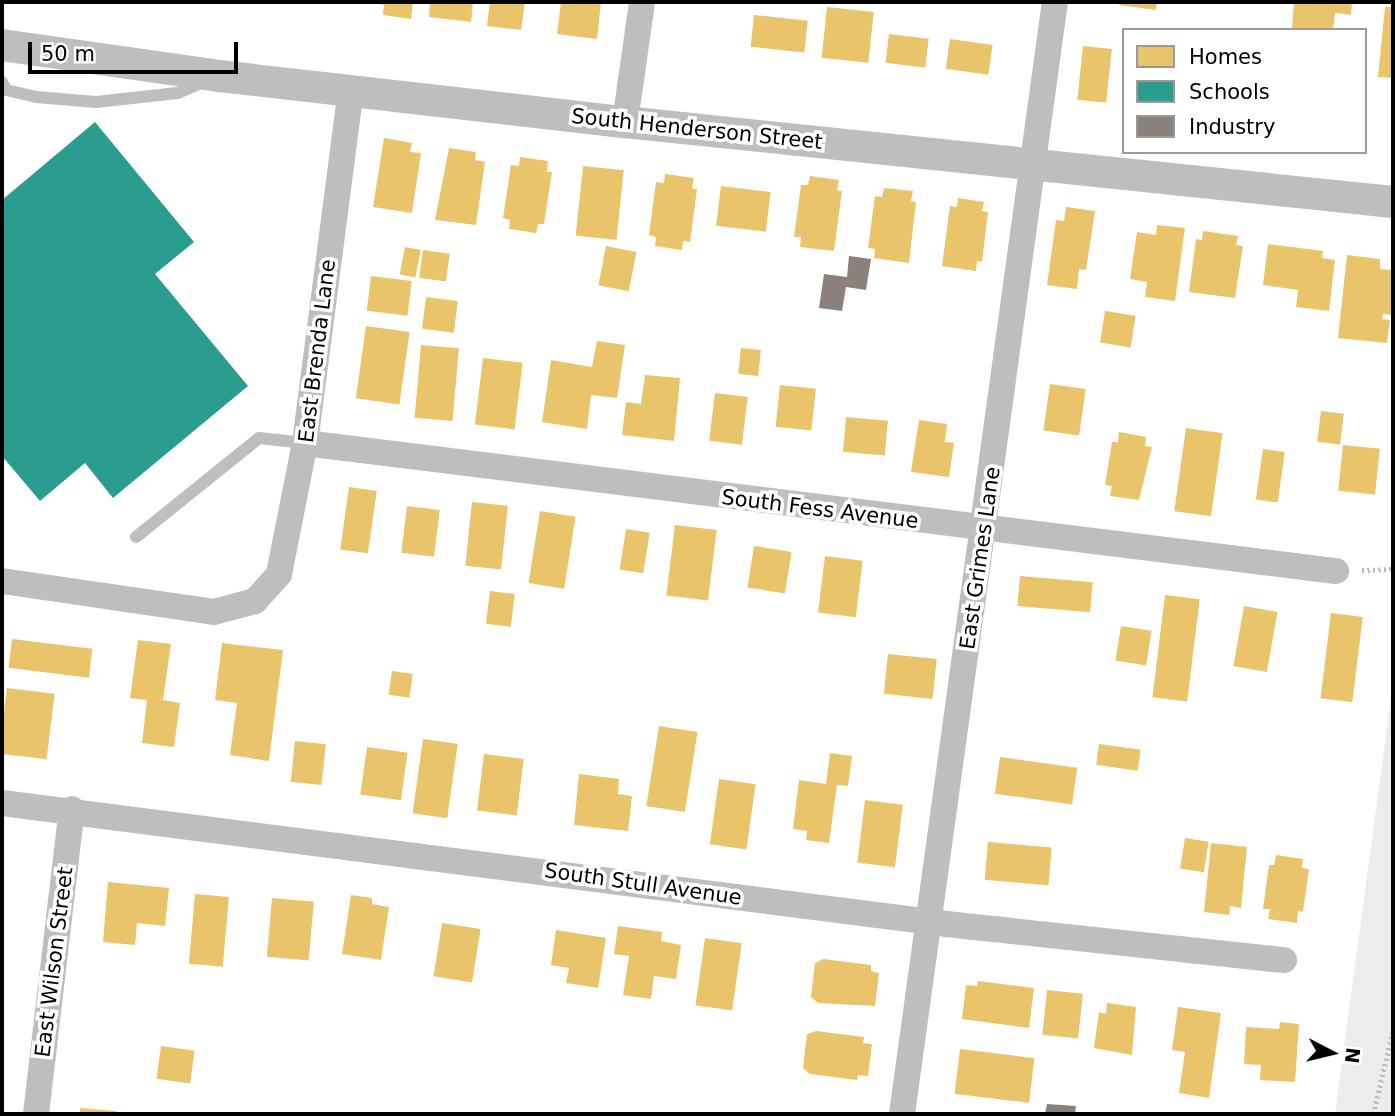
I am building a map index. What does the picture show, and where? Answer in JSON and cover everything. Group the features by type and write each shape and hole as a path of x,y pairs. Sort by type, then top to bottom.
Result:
{"street":[{"path":"625,122 642,2"},
{"name":"East Grimes Lane","path":"902,1114 925,921 985,530 1055,2"},
{"name":"South Henderson Street","path":"2,45 219,76 625,122 1393,202"},
{"name":"East Brenda Lane","path":"2,581 214,612 255,601 279,574 305,443 351,90"},
{"name":"South Fess Avenue","path":"305,443 985,530 1336,571"},
{"name":"South Stull Avenue","path":"2,803 72,809 925,921 1284,960"},
{"name":"East Wilson Street","path":"36,1114 72,809"}],"lane":[{"path":"2,82 6,90 36,97 96,102 178,93 219,76"},
{"path":"136,537 259,438 305,443"}],"path":[{"path":"1373,1114 1393,1030"}],"shaded area":[{"path":"1393,683 1393,1114 1335,1114"}],"building: Homes":[{"path":"368,2 413,2 411,19 383,15 384,5"},
{"path":"430,2 473,2 471,22 429,17"},
{"path":"490,2 525,2 521,30 487,26"},
{"path":"561,2 601,2 597,39 557,34"},
{"path":"1120,2 1157,2 1156,10 1119,5"},
{"path":"1294,2 1352,2 1351,15 1335,13 1333,28 1292,28"},
{"path":"827,7 874,12 868,63 822,58"},
{"path":"1385,7 1393,7 1393,78 1378,77"},
{"path":"754,15 808,21 804,52 751,47"},
{"path":"889,34 929,39 925,68 885,63"},
{"path":"950,39 993,45 988,75 946,69"},
{"path":"1083,46 1112,49 1106,103 1077,100"},
{"path":"384,138 412,143 410,152 421,153 412,213 373,207"},
{"path":"449,148 476,152 475,160 485,162 476,225 435,220"},
{"path":"520,157 548,161 547,172 552,172 544,224 538,224 536,233 509,229 510,220 503,218 511,165 519,166"},
{"path":"583,166 624,170 616,240 576,236"},
{"path":"665,174 694,178 692,189 697,189 690,242 683,241 682,250 655,246 656,237 649,235 656,182 664,183"},
{"path":"810,176 839,180 837,190 842,191 834,251 800,247 801,237 794,237 801,185 808,185"},
{"path":"721,186 771,192 766,232 716,226"},
{"path":"884,188 913,191 911,201 916,202 909,263 874,258 875,249 868,248 875,196 882,197"},
{"path":"958,198 984,202 982,211 988,212 982,262 977,261 976,271 942,266 950,206 957,207"},
{"path":"1066,207 1095,211 1086,270 1079,269 1077,289 1047,285 1056,220 1064,221"},
{"path":"1157,225 1185,228 1175,301 1145,297 1147,282 1130,279 1137,232 1156,235"},
{"path":"1203,231 1238,236 1236,245 1243,246 1235,298 1189,292 1196,239 1202,240"},
{"path":"1268,244 1323,251 1322,258 1335,260 1329,311 1296,307 1298,290 1263,285"},
{"path":"606,246 636,252 629,291 598,285"},
{"path":"405,247 421,250 415,278 400,274"},
{"path":"423,250 450,254 446,281 419,278"},
{"path":"1347,255 1380,259 1380,269 1393,270 1393,315 1383,314 1382,319 1390,320 1387,343 1338,338"},
{"path":"371,276 412,281 407,316 367,311"},
{"path":"426,297 458,301 454,333 422,329"},
{"path":"1105,311 1136,316 1131,347 1100,343"},
{"path":"366,326 410,332 399,404 356,398"},
{"path":"597,341 625,345 617,398 591,395 587,429 542,422 551,360 592,367"},
{"path":"421,345 459,348 452,421 415,418"},
{"path":"741,348 761,350 758,376 738,374"},
{"path":"483,358 523,363 515,429 475,425"},
{"path":"645,375 680,378 674,441 622,435 626,402 641,404"},
{"path":"1050,384 1086,389 1079,436 1043,431"},
{"path":"780,385 816,389 811,431 776,427"},
{"path":"715,393 748,397 742,445 709,441"},
{"path":"1321,411 1344,414 1340,445 1317,442"},
{"path":"846,417 888,421 885,456 843,452"},
{"path":"919,420 947,424 945,442 954,443 949,477 911,472"},
{"path":"1186,428 1223,433 1211,516 1174,511"},
{"path":"1119,432 1146,437 1145,446 1152,447 1139,500 1110,496 1112,486 1105,485 1112,442 1118,442"},
{"path":"1343,445 1380,449 1375,495 1338,491"},
{"path":"1263,449 1285,452 1278,503 1256,500"},
{"path":"349,487 377,491 368,553 340,549"},
{"path":"472,502 508,506 501,569 465,566"},
{"path":"407,506 440,510 434,557 401,553"},
{"path":"540,511 576,517 564,589 529,583"},
{"path":"675,525 717,530 708,601 666,595"},
{"path":"626,529 650,533 643,573 620,569"},
{"path":"754,546 792,552 785,593 747,587"},
{"path":"825,556 863,561 856,617 818,613"},
{"path":"1020,576 1093,582 1090,612 1017,606"},
{"path":"490,591 515,594 511,627 486,624"},
{"path":"1165,595 1200,599 1187,701 1152,697"},
{"path":"1244,606 1277,612 1267,672 1233,666"},
{"path":"1331,613 1363,617 1352,702 1321,698"},
{"path":"1121,626 1152,631 1146,665 1116,661"},
{"path":"12,639 92,649 89,678 8,668"},
{"path":"138,640 171,644 163,700 180,703 174,747 142,743 147,700 130,698"},
{"path":"222,643 283,650 269,761 230,755 237,703 215,700"},
{"path":"888,654 937,659 933,699 884,694"},
{"path":"392,671 413,674 409,698 389,695"},
{"path":"7,688 55,694 47,759 2,754"},
{"path":"659,726 698,732 685,812 646,806"},
{"path":"423,739 458,744 447,818 413,813"},
{"path":"295,741 326,744 322,785 291,782"},
{"path":"1099,744 1141,750 1138,771 1096,765"},
{"path":"367,747 408,753 401,800 360,795"},
{"path":"830,753 852,756 848,786 837,785 829,843 806,840 807,831 793,829 799,780 826,784"},
{"path":"484,754 524,759 517,815 477,811"},
{"path":"1000,757 1077,768 1072,804 995,794"},
{"path":"579,774 619,779 618,794 632,796 628,831 574,825"},
{"path":"719,779 756,784 746,850 710,844"},
{"path":"865,800 903,805 895,867 857,863"},
{"path":"1185,838 1209,842 1204,872 1180,869"},
{"path":"988,842 1052,848 1048,885 985,880"},
{"path":"1211,843 1247,847 1241,908 1230,906 1229,915 1204,912"},
{"path":"1276,855 1303,859 1302,868 1309,869 1303,912 1298,911 1297,923 1268,919 1270,909 1263,909 1269,865 1274,865"},
{"path":"108,882 169,888 165,926 137,923 135,945 103,942"},
{"path":"195,894 229,897 223,967 189,964"},
{"path":"351,895 372,898 372,904 389,907 381,960 342,954"},
{"path":"272,898 314,902 309,960 267,957"},
{"path":"442,923 481,929 472,982 434,976"},
{"path":"618,926 662,932 661,941 681,945 676,979 654,976 651,999 623,995 629,956 614,954"},
{"path":"556,930 606,938 598,988 566,983 569,968 551,965"},
{"path":"705,938 742,943 732,1010 696,1005"},
{"path":"823,959 871,965 871,971 879,973 875,1006 818,1003 811,997 815,963"},
{"path":"978,981 1034,988 1029,1028 962,1019 966,985 977,986"},
{"path":"1047,990 1083,994 1078,1039 1042,1035"},
{"path":"1107,1003 1136,1007 1132,1055 1094,1048 1099,1012 1106,1014"},
{"path":"1178,1007 1221,1013 1209,1098 1179,1093 1185,1052 1172,1050"},
{"path":"1280,1022 1299,1024 1295,1082 1260,1080 1261,1065 1244,1064 1246,1027 1279,1029"},
{"path":"816,1031 864,1037 863,1043 872,1044 868,1076 858,1075 857,1080 810,1074 803,1068 807,1034"},
{"path":"161,1046 195,1051 190,1083 156,1079"},
{"path":"960,1049 1034,1058 1029,1103 955,1094"},
{"path":"80,1108 116,1111 116,1114 80,1114"}],"building: Schools":[{"path":"95,122 194,242 155,274 248,386 113,498 85,463 40,501 2,456 2,200"}],"building: Industry":[{"path":"849,256 871,259 866,290 846,287 842,311 819,308 824,274 847,277"},
{"path":"1047,1104 1076,1106 1075,1114 1045,1114"}]}
